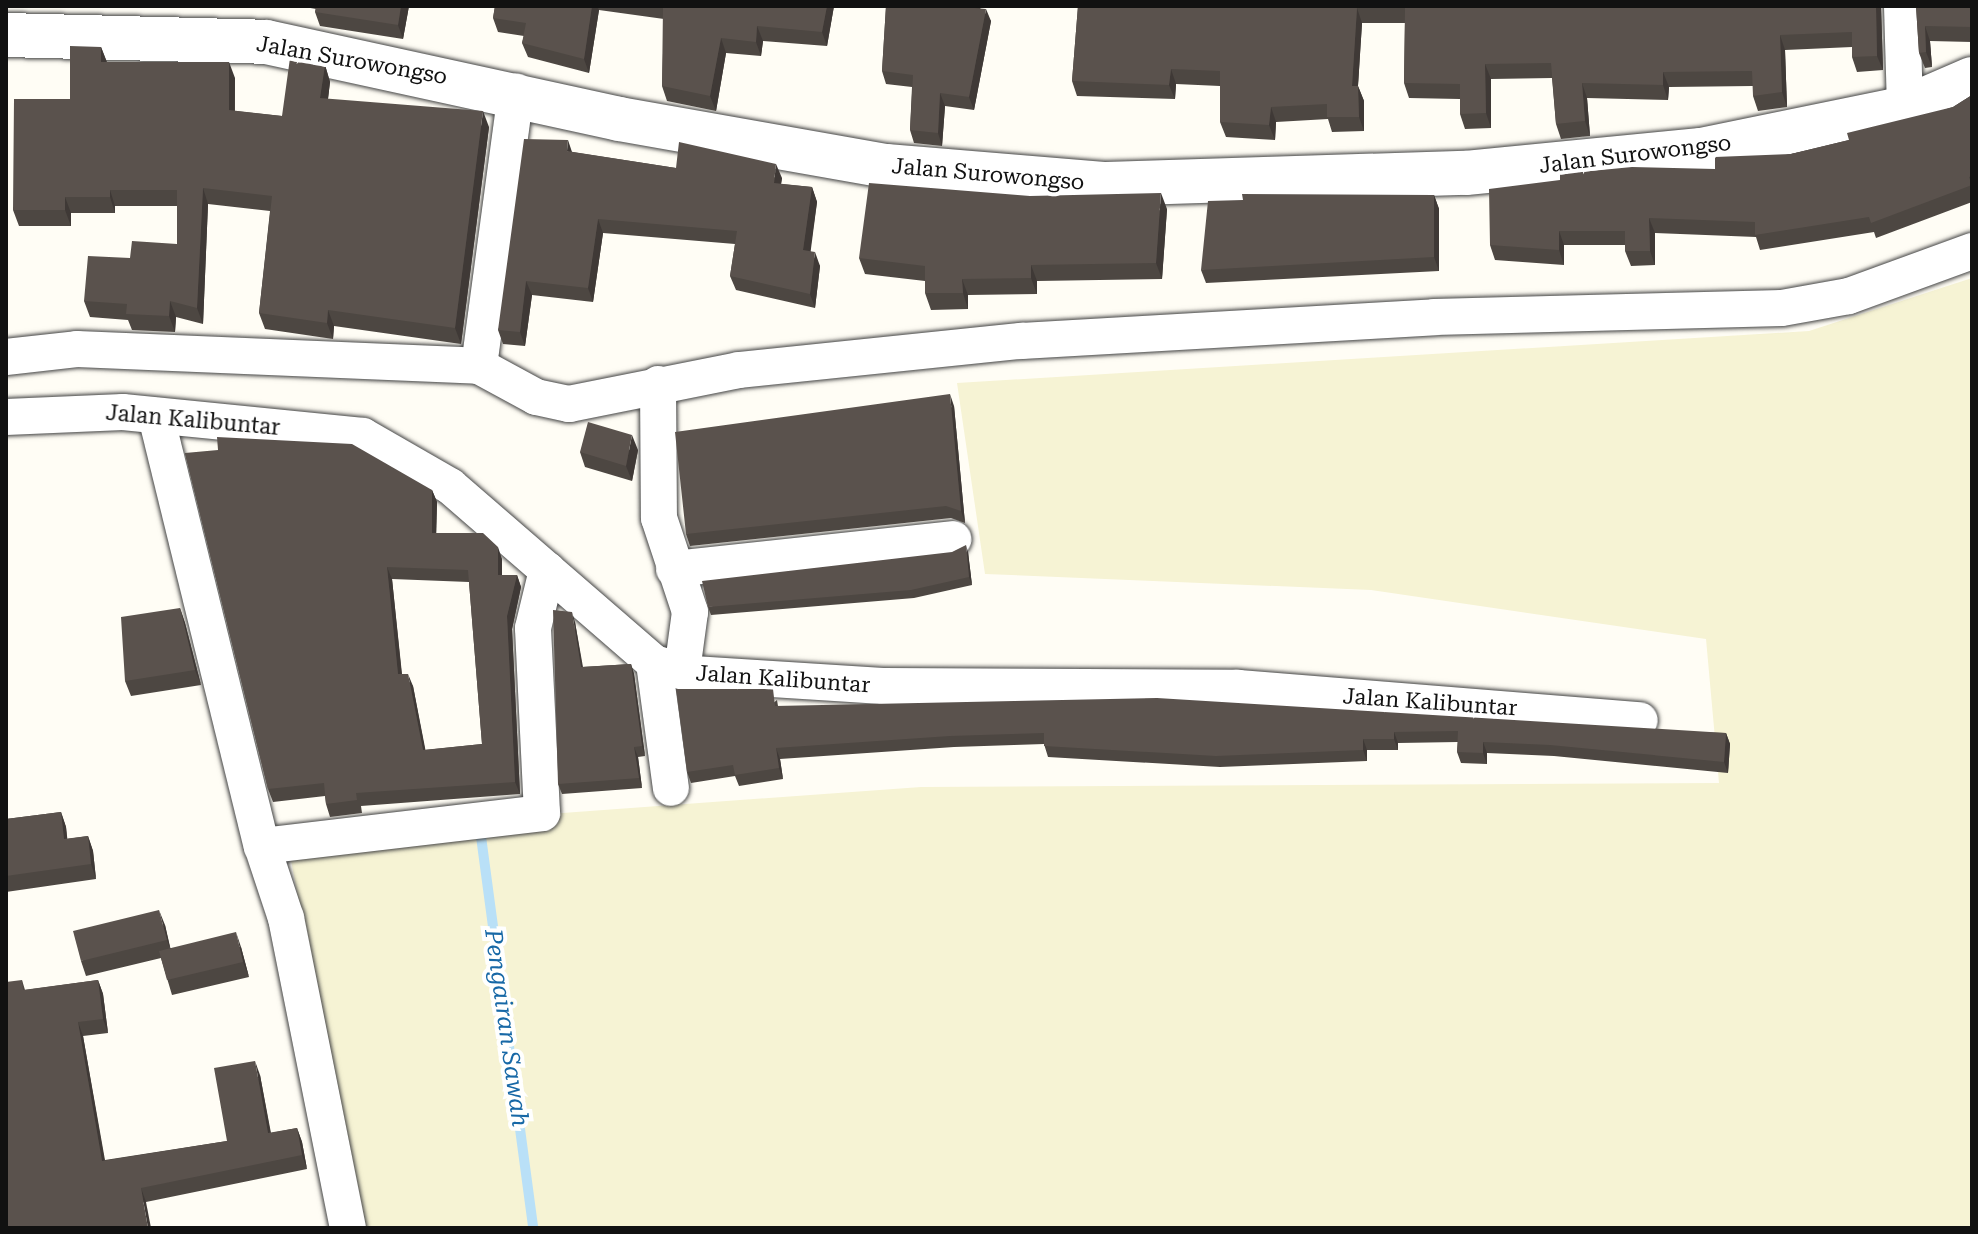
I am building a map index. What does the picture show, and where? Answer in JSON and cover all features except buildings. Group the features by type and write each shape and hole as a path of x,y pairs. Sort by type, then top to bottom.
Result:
{"street":[{"path":"1902,6 1905,108"},
{"name":"Jalan Surowongso","path":"6,35 266,42 516,91 619,119 886,166 1106,184 1466,173 1701,150 1905,108 1972,79"},
{"path":"479,366 516,91"},
{"path":"6,357 77,349 479,366 556,403 660,399 1022,341 1434,317 1782,308 1906,278 1972,251"},
{"path":"660,399 656,490 674,569 690,612 675,661 671,788"},
{"path":"156,416 262,846 325,1082 348,1228"},
{"name":"Jalan Kalibuntar","path":"6,417 156,416 363,436 450,486 547,570 675,661 883,686 1238,688 1640,720"},
{"path":"674,569 953,539"},
{"path":"262,846 542,813 533,628 547,570"}],"shaded area":[{"path":"1972,278 1972,1228 359,1228 286,833 921,787 1719,783 1706,639 1371,590 985,574 957,383 1809,331"}],"waterway":[{"name":"Pengairan Sawah","path":"480,829 533,1228"}]}
